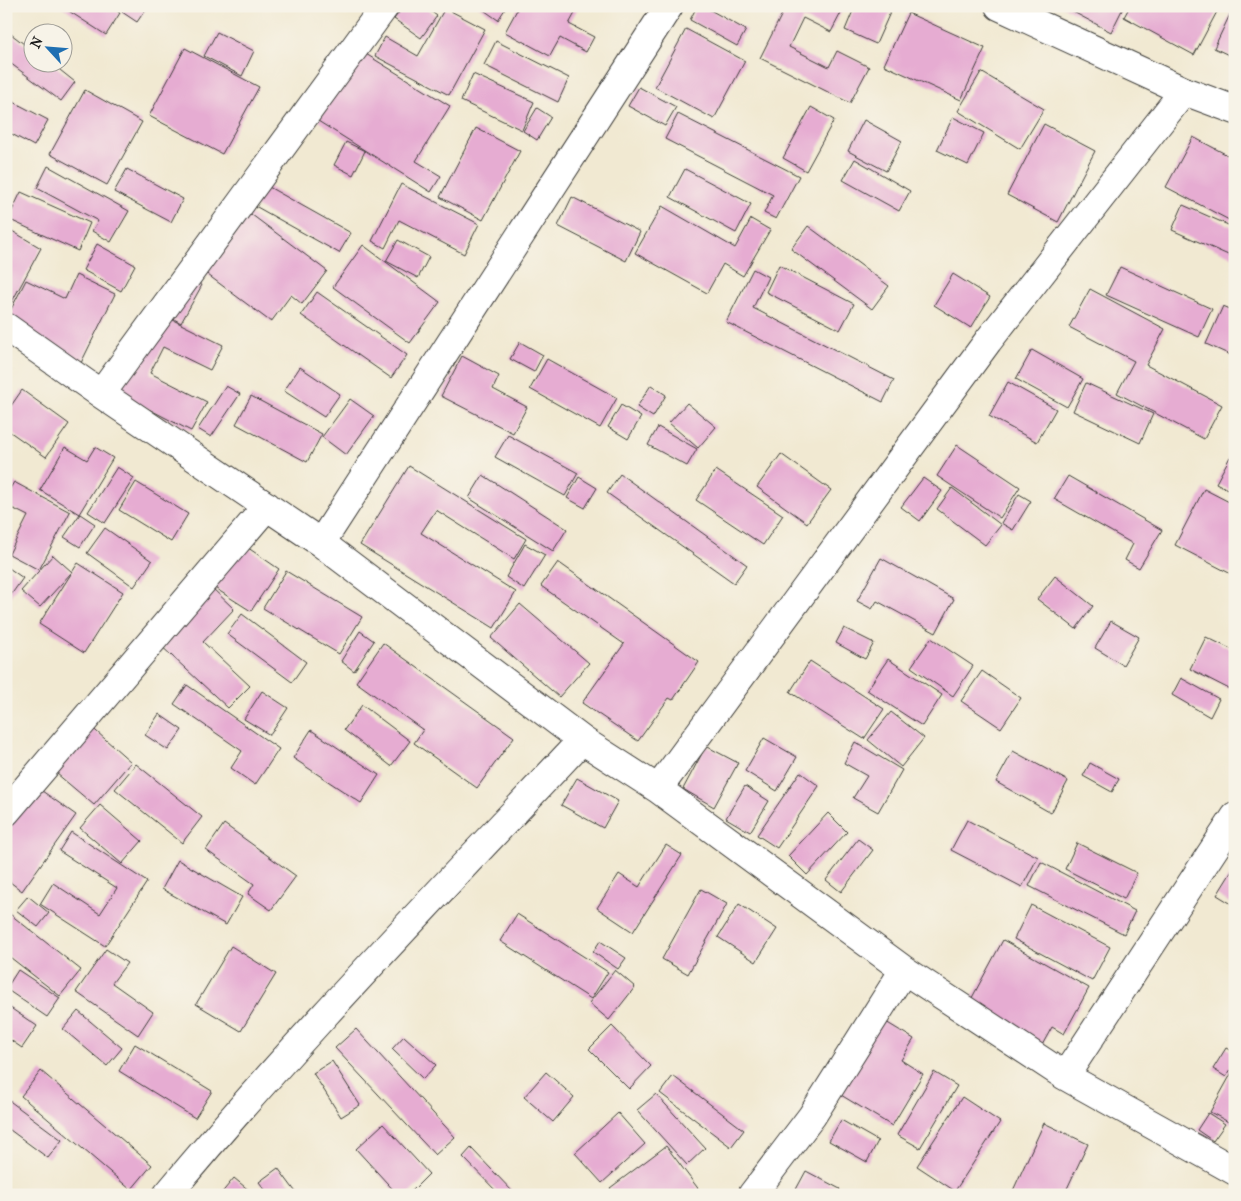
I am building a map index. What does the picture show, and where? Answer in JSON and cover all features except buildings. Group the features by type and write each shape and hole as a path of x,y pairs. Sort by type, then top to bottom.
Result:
{"street":[{"path":"101,394 384,6"},
{"path":"322,543 669,6"},
{"path":"998,6 1184,91 1235,110"},
{"path":"658,789 988,341 1184,91"},
{"path":"6,327 101,394 322,543 582,740 658,789 904,970 1065,1076 1235,1171"},
{"path":"6,812 267,506"},
{"path":"167,1195 207,1147 350,988 582,740"},
{"path":"1065,1076 1235,817"},
{"path":"752,1195 812,1116 904,970"}]}
